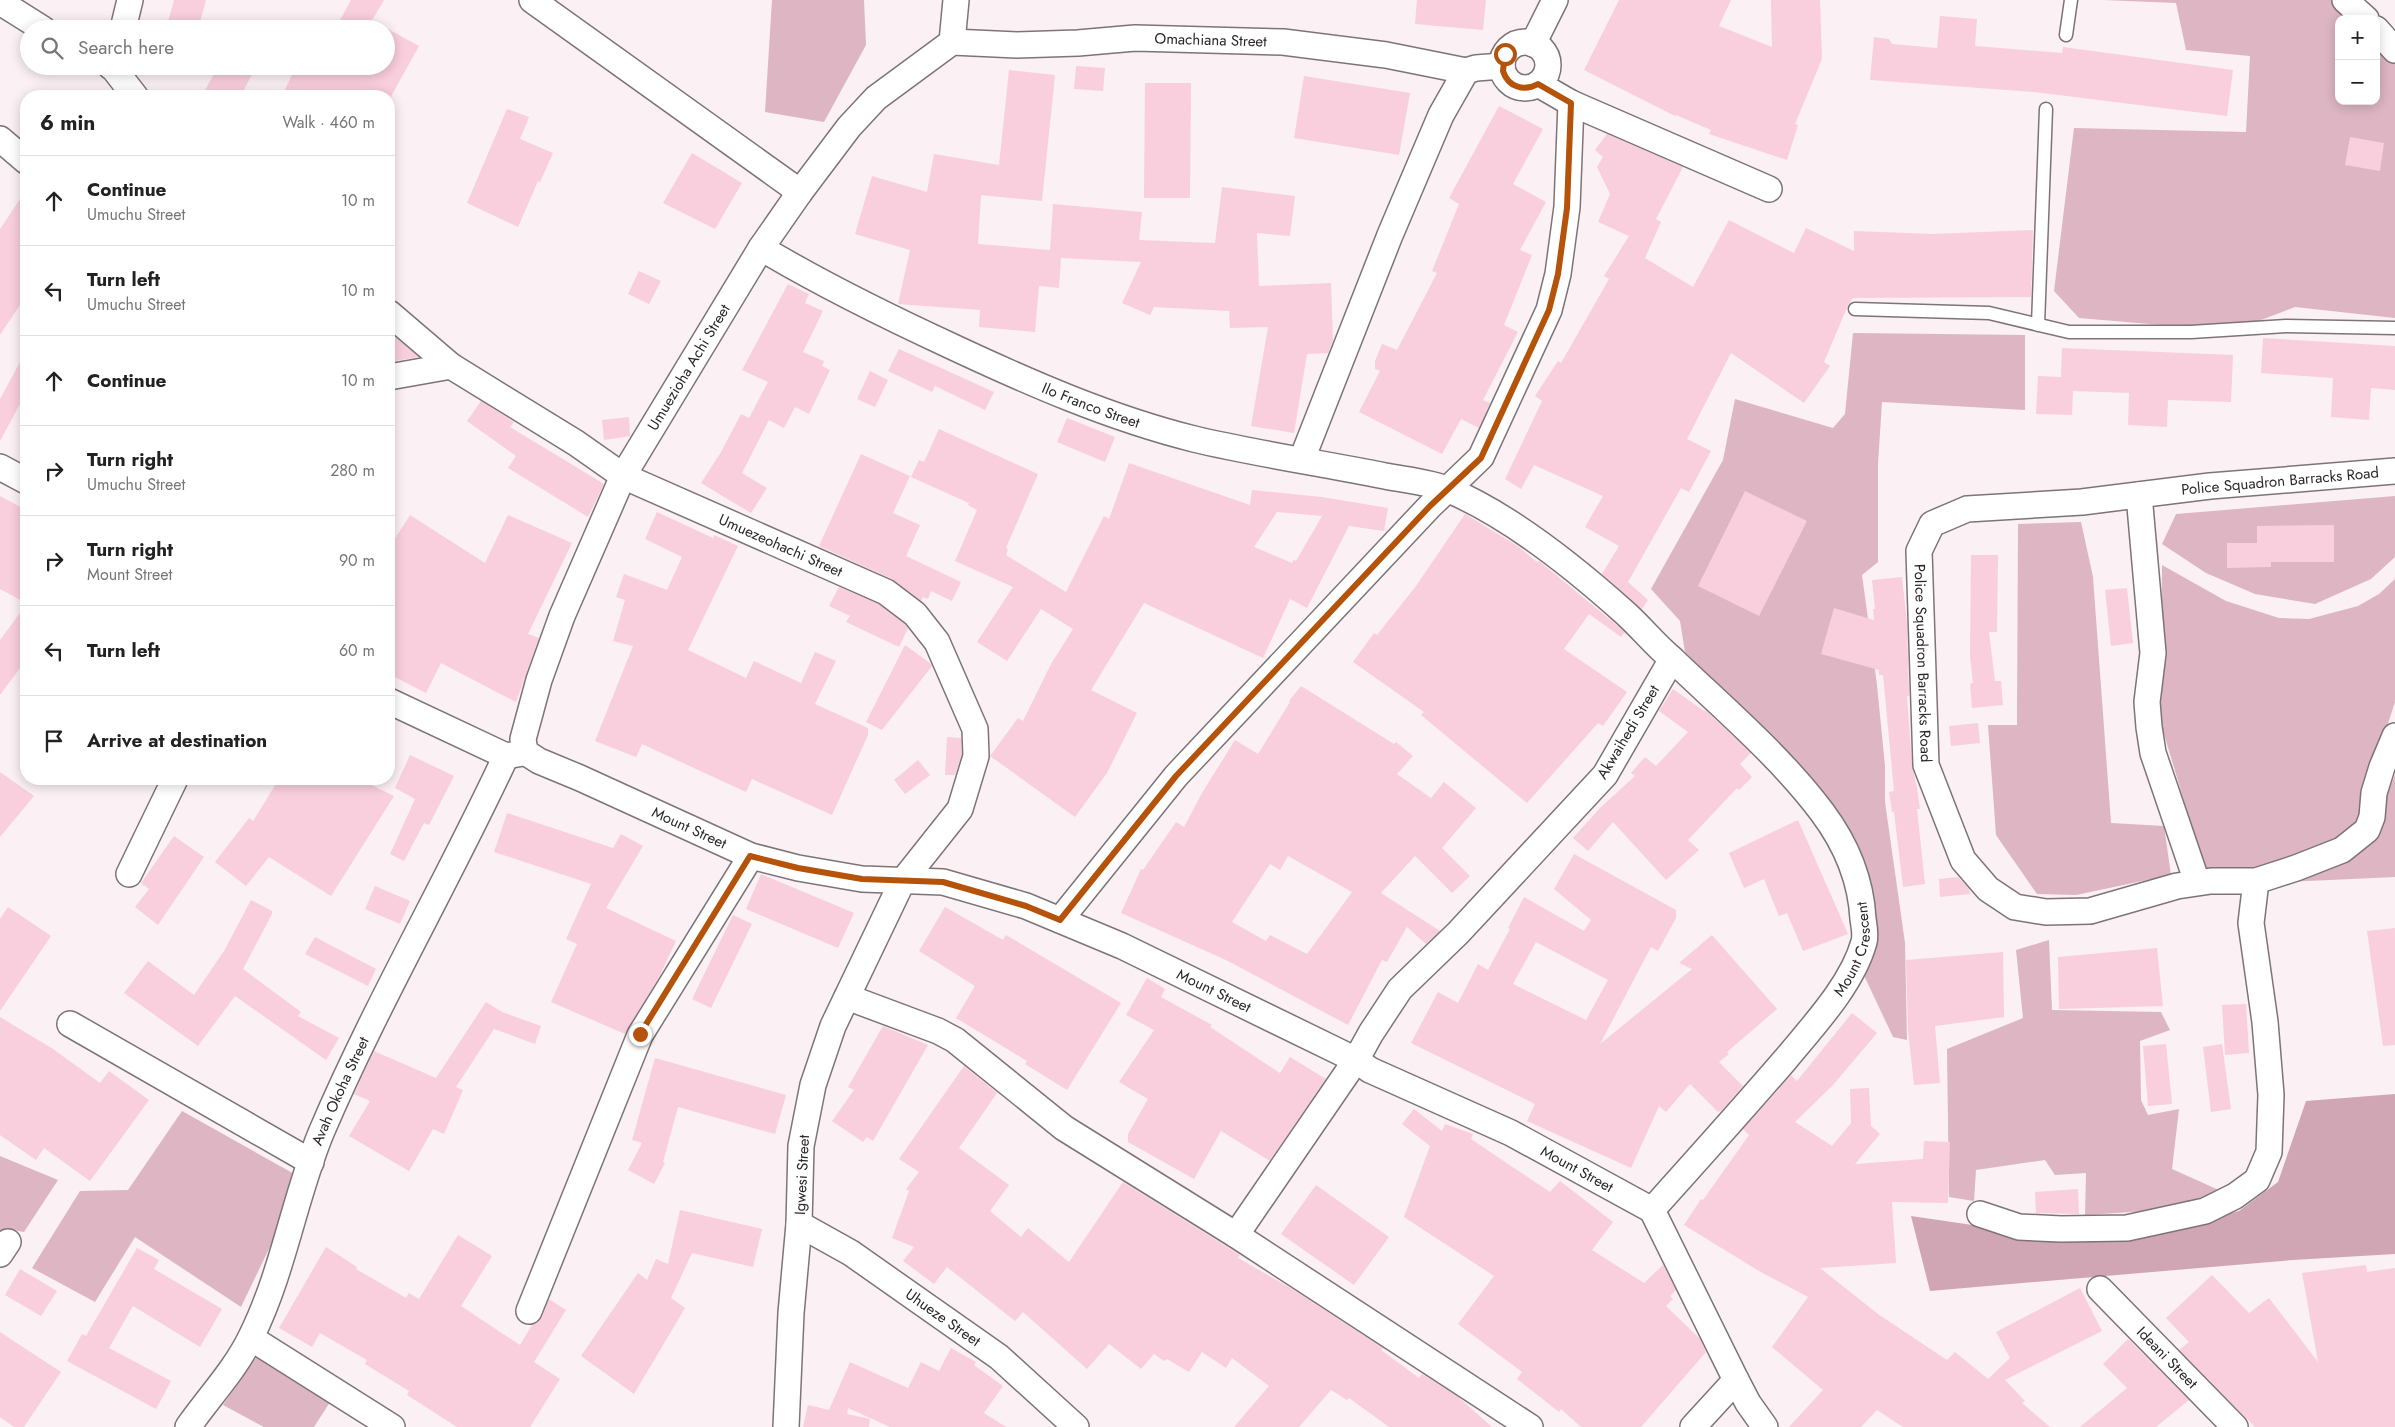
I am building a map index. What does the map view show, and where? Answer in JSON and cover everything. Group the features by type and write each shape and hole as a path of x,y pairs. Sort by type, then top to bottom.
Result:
{"street":[{"path":"125,20 130,0"},
{"path":"532,0 800,192"},
{"path":"952,42 956,0"},
{"path":"1533,44 1554,0"},
{"path":"2345,0 2362,15"},
{"path":"0,2 29,20"},
{"path":"2380,33 2395,50"},
{"name":"Omachiana Street","path":"952,42 1043,44 1135,38 1283,42 1386,55 1466,72"},
{"name":"Umuezioha Achi Street","path":"516,754 523,739 539,680 562,616 622,476 761,248 849,127 876,98 952,42"},
{"path":"1523,43 1533,44 1544,52 1548,64 1545,77 1538,84 1526,88 1513,85 1504,75 1502,66 1505,54 1512,47 1523,43"},
{"path":"1302,459 1390,234 1441,115 1466,72 1476,68 1502,66"},
{"path":"118,75 128,90"},
{"path":"1538,84 1571,103 1769,189"},
{"path":"1060,920 1176,776 1448,489 1472,469 1481,458 1549,310 1558,274 1567,208 1571,103"},
{"path":"0,139 20,155"},
{"name":"Ilo Franco Street","path":"761,248 865,306 1046,390 1172,433 1234,449 1302,459 1448,489"},
{"name":"Umuezeohachi Street","path":"395,318 451,366 576,443 622,476 886,592 915,614 937,642 975,729 976,756 960,809 902,882"},
{"path":"395,376 451,366"},
{"path":"0,467 20,478"},
{"name":"Police Squadron Barracks Road","path":"2395,471 2210,486 2082,502 1967,509 1932,524 1919,551 1926,765 1963,860 1988,889 2015,907 2046,912 2090,911 2168,888 2197,882 2256,881 2342,850 2367,830 2372,817 2374,793 2395,736"},
{"path":"1448,489 1518,528 1599,590 1634,622 1652,643 1672,658"},
{"path":"2139,495 2152,652 2147,702 2149,727 2153,753 2197,882"},
{"name":"Akwaihedi Street","path":"1236,1235 1356,1060 1400,989 1458,933 1605,775 1672,658"},
{"name":"Mount Crescent","path":"1652,1210 1758,1092 1834,1000 1855,963 1865,940 1862,906 1856,875 1846,851 1822,812 1787,771 1672,658"},
{"name":"Mount Street","path":"395,704 516,754 539,761 580,778 750,856 832,874 902,882 915,880 943,882 1026,906 1122,946 1356,1060 1370,1070 1512,1133 1652,1210"},
{"name":"Avah Okoha Street","path":"188,1427 236,1364 251,1338 264,1307 321,1134 380,1007 516,754"},
{"path":"129,874 172,785"},
{"path":"528,1311 640,1034 750,856"},
{"path":"1980,1214 2019,1227 2061,1229 2127,1228 2205,1211 2235,1196 2257,1180 2270,1152 2272,1096 2265,1022 2251,923 2256,881"},
{"name":"Igwesi Street","path":"786,1427 791,1313 799,1224 801,1146 813,1086 833,1026 902,882"},
{"path":"846,997 938,1031 955,1040 1064,1128 1236,1235 1530,1427"},
{"path":"70,1024 311,1162"},
{"path":"1652,1210 1736,1380 1765,1427"},
{"name":"Uhueze Street","path":"799,1224 851,1253 1000,1357 1076,1427"},
{"name":"Ideani Street","path":"2100,1289 2235,1427"},
{"path":"251,1338 392,1427"},
{"path":"1694,1427 1736,1380"}],"lane":[{"path":"2066,35 2071,0"},
{"path":"2038,325 2046,109"},
{"path":"1855,309 1989,313 2069,332 2192,332 2286,326 2395,328"}],"shaded area":[{"path":"772,0 864,0 866,45 824,122 765,112"},
{"path":"2103,0 2334,0 2353,15 2335,15 2335,105 2380,105 2380,43 2395,59 2395,318 2295,307 2232,331 2079,318 2054,291 2074,128 2246,132 2250,56 2186,50 2176,3"},
{"path":"1853,333 2025,335 2025,410 1882,402 1878,464 1878,562 1862,575 1877,685 1885,766 1885,802 1905,943 1907,1040 1893,1037 1861,969 1870,901 1736,704 1685,652 1680,621 1651,589 1723,460 1735,399 1833,428 1845,414"},
{"path":"2395,496 2395,557 2371,579 2315,604 2255,594 2206,573 2162,544 2176,514"},
{"path":"2081,522 2093,577 2111,823 2164,826 2171,875 2076,895 2037,894 1996,835 1988,725 2017,725 2018,524"},
{"path":"2162,565 2226,601 2279,618 2309,619 2358,606 2379,594 2395,579 2395,702 2353,831 2261,868 2204,868 2161,724"},
{"path":"2395,775 2395,877 2285,882 2368,839"},
{"path":"2049,940 2052,1010 2161,1012 2170,1030 2140,1041 2141,1100 2148,1115 2179,1109 2172,1169 2221,1191 2163,1210 2085,1215 2086,1173 2055,1175 2045,1160 1976,1170 1974,1201 1949,1197 1947,1049 2023,1018 2016,950"},
{"path":"2395,1094 2395,1254 2293,1260 1930,1291 1911,1216 2048,1236 2137,1236 2239,1211 2278,1182 2306,1101"},
{"path":"182,1111 296,1175 279,1228 241,1307 135,1237 95,1302 32,1268 80,1191 128,1190"},
{"path":"0,1156 58,1180 24,1232 8,1229 0,1236"},
{"path":"258,1355 332,1399 314,1427 264,1427 223,1405"}],"building":[{"path":"174,0 206,0 200,20 168,20"},
{"path":"351,0 384,0 372,20 340,20"},
{"path":"1417,0 1486,0 1483,30 1415,24"},
{"path":"1619,0 1731,0 1719,26 1772,47 1771,0 1820,0 1822,59 1795,124 1798,125 1787,160 1709,134 1711,130 1675,116 1584,70"},
{"path":"1940,16 1977,19 1975,46 2062,53 2063,47 2233,70 2227,116 2034,92 1870,80 1874,37 1889,39 1892,44 1937,48"},
{"path":"395,33 419,46 395,90 285,90 292,75 395,75"},
{"path":"1076,66 1105,68 1103,91 1074,89"},
{"path":"1009,70 1055,75 1042,201 981,195 978,244 1050,250 1053,204 1142,212 1139,240 1215,243 1222,187 1295,196 1290,236 1257,233 1259,286 1331,283 1333,340 1328,353 1307,354 1294,433 1251,426 1268,327 1230,328 1229,311 1154,307 1150,315 1122,303 1141,262 1061,258 1059,288 1039,286 1035,332 979,327 980,310 898,304 910,250 855,234 872,176 927,192 934,154 999,165"},
{"path":"213,75 252,75 244,90 205,90"},
{"path":"1304,76 1410,93 1399,155 1294,138"},
{"path":"1145,83 1191,83 1190,198 1144,198"},
{"path":"1499,106 1543,129 1513,184 1546,202 1520,250 1532,255 1504,325 1518,332 1483,400 1490,403 1479,428 1461,419 1442,454 1359,412 1380,371 1375,369 1375,361 1382,344 1397,350 1437,273 1432,271 1459,204 1449,198"},
{"path":"507,109 529,117 520,139 553,153 540,182 538,181 518,227 467,203"},
{"path":"1607,134 1683,167 1656,219 1661,222 1645,258 1693,287 1729,220 1794,253 1806,228 1854,251 1854,231 1933,234 2033,230 2031,297 1853,298 1848,305 1824,362 1830,366 1804,403 1731,353 1687,439 1711,451 1689,492 1681,488 1628,582 1648,600 1642,609 1602,574 1619,546 1585,527 1603,496 1534,465 1521,489 1505,479 1542,401 1535,396 1558,361 1561,363 1609,279 1604,276 1629,236 1598,222 1610,194 1597,167 1603,157 1595,150"},
{"path":"2350,137 2384,143 2380,171 2345,165"},
{"path":"692,153 742,183 715,229 663,203"},
{"path":"20,199 20,305 0,335 0,229"},
{"path":"639,271 661,281 649,304 628,294"},
{"path":"788,284 809,294 805,303 823,311 803,352 824,361 822,366 830,370 809,414 795,407 784,428 769,420 742,473 767,488 751,513 701,483 721,452 741,414 749,418 768,382 742,370"},
{"path":"395,337 419,357 395,361"},
{"path":"2263,338 2395,346 2395,390 2371,388 2369,420 2331,417 2333,378 2261,373"},
{"path":"2062,348 2233,355 2231,402 2168,400 2167,427 2128,425 2129,393 2073,391 2072,415 2036,414 2038,376 2061,377"},
{"path":"899,349 994,392 985,410 935,386 932,392 888,371"},
{"path":"20,362 20,404 0,441 0,399"},
{"path":"870,371 888,380 875,407 857,399"},
{"path":"481,401 514,422 510,427 604,484 588,517 508,468 516,456 467,421"},
{"path":"629,417 630,436 604,440 602,420"},
{"path":"1067,418 1115,437 1105,462 1057,442"},
{"path":"939,429 1038,474 1006,548 1008,549 1006,555 1066,592 1104,516 1109,519 1129,463 1250,505 1252,490 1322,497 1388,508 1384,531 1349,526 1307,608 1290,599 1263,658 1144,603 1091,690 1137,713 1107,773 1075,817 990,756 1018,718 1023,721 1051,664 1073,629 1041,609 1007,661 977,642 1013,587 955,561 977,510 968,505 969,503 911,477 919,460 924,462","holes":["1277,512 1322,516 1296,561 1294,560 1292,563 1254,547"]},
{"path":"861,454 910,476 893,513 920,525 906,556 961,582 952,601 931,591 928,599 923,597 921,601 892,579 819,546"},
{"path":"1745,491 1807,521 1759,616 1698,586"},
{"path":"0,496 20,507 20,600 0,589"},
{"path":"657,512 713,538 714,535 738,546 688,650 746,678 754,661 801,683 815,652 836,661 815,704 868,728 868,735 832,815 752,779 746,792 642,744 636,757 595,741 633,646 613,641 625,600 616,597 624,574 667,590 682,557 645,539"},
{"path":"1465,514 1516,545 1537,562 1539,561 1625,632 1621,637 1589,614 1564,649 1627,692 1603,726 1598,723 1527,803 1421,715 1424,712 1353,662 1374,633 1377,635 1416,586"},
{"path":"410,515 485,563 508,515 572,543 528,634 539,638 516,702 441,663 426,693 395,677 395,539"},
{"path":"2334,525 2334,562 2271,562 2271,567 2227,568 2227,543 2257,543 2257,526"},
{"path":"1971,555 1998,555 1997,632 1989,632 1995,681 2001,681 2003,705 1972,708 1970,684 1973,683 1970,657"},
{"path":"1902,577 1907,623 1909,696 1907,696 1912,765 1920,809 1917,809 1925,884 1903,887 1894,812 1892,812 1889,792 1894,791 1883,675 1879,675 1879,670 1821,654 1834,608 1874,620 1873,609 1875,609 1872,580"},
{"path":"839,587 879,604 905,624 908,628 899,647 846,622 850,616 829,606"},
{"path":"2127,588 2133,643 2111,646 2105,590"},
{"path":"20,613 20,668 0,695 0,640"},
{"path":"905,645 932,666 882,730 866,722"},
{"path":"1301,686 1394,744 1396,742 1413,756 1397,774 1431,798 1444,782 1476,808 1442,848 1470,876 1452,893 1415,856 1381,893 1440,931 1426,944 1407,927 1387,962 1382,960 1348,1025 1228,961 1121,913 1141,869 1143,870 1176,822 1184,827 1202,793 1235,740 1258,754 1289,701","holes":["1288,856 1352,892 1307,954 1270,935 1266,941 1232,922 1270,864 1280,870"]},
{"path":"1673,689 1705,710 1751,753 1740,764 1752,777 1739,790 1737,788 1688,840 1699,850 1666,880 1613,822 1588,851 1573,838 1600,808 1635,776 1631,773 1645,757 1656,766 1688,732 1659,711"},
{"path":"1978,723 1980,743 1951,746 1949,726"},
{"path":"947,737 961,738 962,754 955,775 945,775"},
{"path":"410,755 454,776 429,825 424,823 404,861 390,854 415,799 395,788"},
{"path":"918,760 930,775 905,794 894,780"},
{"path":"0,772 34,796 0,837"},
{"path":"275,785 371,785 394,796 331,896 269,857 246,886 215,862 249,818 253,821"},
{"path":"507,813 613,848 621,834 643,846 606,908 676,941 660,975 625,1034 551,1002 577,944 566,939 591,884 494,852"},
{"path":"1798,820 1848,934 1803,951 1787,913 1779,916 1764,879 1744,888 1729,853"},
{"path":"174,836 204,857 158,925 135,907 149,889 141,883"},
{"path":"1574,854 1676,910 1676,918 1658,951 1651,947 1600,1044 1692,969 1679,963 1712,935 1777,1009 1727,1052 1729,1054 1719,1062 1743,1086 1722,1110 1718,1112 1690,1084 1666,1112 1659,1106 1631,1168 1527,1121 1535,1104 1411,1043 1438,992 1458,1003 1478,964 1488,970 1510,929 1508,928 1524,897 1584,931 1591,920 1554,889","holes":["1536,942 1608,980 1586,1020 1513,984"]},
{"path":"761,874 854,913 838,948 746,909"},
{"path":"1958,877 1969,889 1970,894 1940,897 1939,879"},
{"path":"375,886 410,901 400,924 365,909"},
{"path":"251,900 272,911 272,914 243,969 301,1012 298,1016 339,1038 326,1060 235,996 198,1046 124,993 148,961 194,995 224,951"},
{"path":"8,907 51,936 0,1011 0,919"},
{"path":"945,907 1003,940 1006,935 1121,1003 1067,1090 1025,1064 1027,1061 956,1018 975,986 919,951"},
{"path":"733,915 752,924 711,1008 692,999"},
{"path":"2395,928 2395,1045 2383,1046 2367,931"},
{"path":"315,937 376,969 368,986 305,954"},
{"path":"2157,948 2163,1006 2059,1009 2058,957"},
{"path":"2003,952 2004,1017 1935,1026 1940,1083 1914,1085 1908,1030 1906,960"},
{"path":"1147,978 1165,989 1161,997 1212,1025 1210,1027 1280,1073 1290,1057 1326,1079 1270,1161 1221,1131 1194,1179 1128,1142 1128,1134 1148,1099 1119,1082 1154,1030 1126,1015"},
{"path":"486,1002 502,1012 541,1026 535,1044 494,1029 456,1087 463,1090 444,1134 433,1129 409,1171 349,1136 370,1101 354,1094 374,1051 436,1078"},
{"path":"2246,1004 2249,1053 2225,1055 2222,1005"},
{"path":"1852,1013 1877,1033 1833,1085 1795,1122 1832,1146 1851,1123 1850,1089 1869,1088 1871,1126 1880,1134 1855,1164 1923,1159 1924,1141 1950,1142 1948,1203 1892,1202 1896,1263 1820,1268 1878,1314 1947,1360 1955,1352 1988,1379 2010,1358 1996,1332 2080,1288 2102,1331 2005,1380 2025,1401 2022,1403 2050,1427 1903,1427 1877,1410 1861,1427 1789,1427 1823,1390 1772,1347 1808,1297 1759,1271 1684,1225 1749,1135 1743,1129 1791,1075 1797,1081"},
{"path":"0,1017 53,1049 100,1083 109,1071 149,1100 90,1181 44,1148 36,1160 0,1135"},
{"path":"883,1026 928,1045 873,1141 867,1137 863,1142 832,1121 854,1090 848,1087"},
{"path":"2166,1044 2172,1104 2148,1106 2143,1046"},
{"path":"2222,1044 2231,1109 2211,1112 2203,1047"},
{"path":"655,1058 786,1095 775,1134 678,1107 663,1162 665,1163 654,1184 628,1170 642,1143 632,1140"},
{"path":"964,1066 997,1093 959,1148 1009,1185 990,1211 1021,1237 1028,1228 1069,1262 1123,1182 1240,1255 1238,1258 1292,1289 1383,1348 1381,1350 1419,1378 1422,1374 1457,1396 1492,1427 1389,1427 1349,1398 1347,1400 1331,1390 1299,1427 1234,1427 1269,1386 1232,1358 1226,1368 1202,1352 1189,1372 1167,1359 1164,1361 1154,1354 1141,1369 1109,1344 1087,1369 1023,1312 1015,1321 947,1267 934,1284 903,1261 914,1247 892,1238 909,1191 906,1189 919,1172 899,1159"},
{"path":"1414,1109 1442,1131 1445,1124 1473,1134 1471,1139 1550,1192 1560,1181 1613,1222 1592,1250 1644,1283 1663,1265 1676,1290 1670,1296 1673,1299 1666,1306 1700,1339 1706,1352 1641,1427 1581,1427 1561,1409 1559,1412 1517,1379 1522,1372 1458,1324 1494,1276 1404,1217 1430,1146 1402,1124"},
{"path":"1316,1185 1389,1237 1354,1285 1281,1234"},
{"path":"2078,1189 2079,1214 2036,1213 2035,1192"},
{"path":"680,1210 762,1229 753,1267 692,1253 671,1298 685,1308 634,1394 581,1356 638,1273 647,1280 656,1259 668,1264"},
{"path":"458,1235 492,1256 461,1306 520,1345 532,1325 542,1317 549,1299 566,1310 534,1362 560,1379 530,1427 457,1427 407,1395 409,1391 365,1364 367,1360 320,1333 312,1347 279,1328 326,1247 357,1267 356,1269 406,1298 409,1293 419,1299"},
{"path":"137,1248 159,1260 154,1269 222,1309 200,1347 133,1306 109,1348 171,1381 156,1409 67,1361 82,1334 86,1336"},
{"path":"2366,1265 2367,1272 2395,1268 2395,1427 2255,1427 2179,1350 2189,1342 2166,1318 2212,1275 2249,1313 2269,1298 2318,1362 2302,1273"},
{"path":"20,1269 57,1291 41,1316 5,1295"},
{"path":"0,1332 61,1372 24,1427 14,1427 0,1417"},
{"path":"2128,1339 2189,1400 2156,1427 2080,1427 2127,1388 2103,1364"},
{"path":"951,1348 976,1362 974,1365 1003,1386 984,1413 1006,1427 890,1427 848,1408 847,1414 870,1419 869,1427 803,1427 808,1405 829,1410 850,1362 908,1388 921,1362 939,1371"}],"route":[{"path":"640,1034 750,856 798,868 862,879 902,882 929,880 943,882 1026,906 1060,920 1104,862 1176,776 1430,506 1472,469 1481,458 1549,310 1558,274 1570,176 1571,103 1538,84 1526,88 1513,85 1504,75 1502,63 1505,54"}]}
